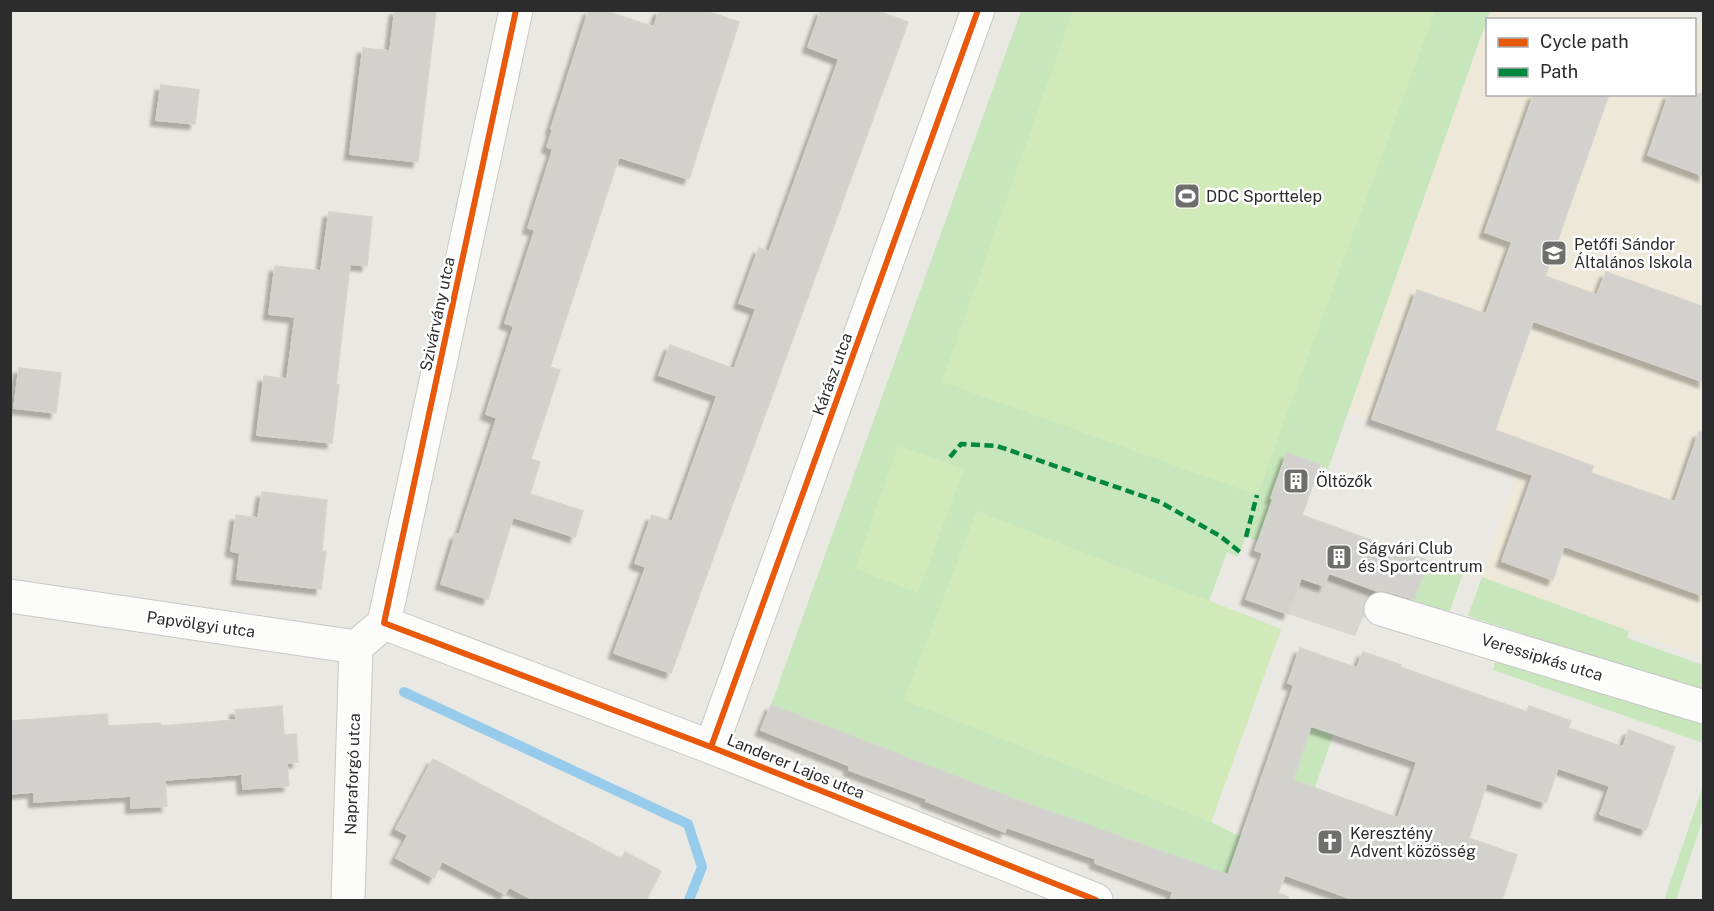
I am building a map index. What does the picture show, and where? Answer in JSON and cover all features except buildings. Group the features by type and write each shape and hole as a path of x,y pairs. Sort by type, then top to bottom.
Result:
{"street":[{"name":"Szivárvány utca","path":"384,623 516,10"},
{"name":"Kárász utca","path":"711,747 978,10"},
{"name":"Papvölgyi utca","path":"10,596 356,647"},
{"name":"Veressipkás utca","path":"1381,609 1704,707"},
{"path":"356,647 384,623"},
{"name":"Landerer Lajos utca","path":"384,623 711,747 1096,900"},
{"name":"Napraforgó utca","path":"348,900 356,647"}],"shaded area":[{"name":"Petőfi Sándor Általános Iskola","path":"1666,10 1688,18 1488,18 1490,11"},
{"name":"Petőfi Sándor Általános Iskola","path":"1696,21 1703,24 1703,658 1482,577 1519,470 1349,412 1486,22 1486,96 1696,96"},
{"path":"1332,566 1386,594 1376,621 1363,617 1355,636 1288,614 1301,578 1324,586"}],"green space":[{"path":"1021,11 1490,11 1328,469 1287,453 1271,498 1281,502 1258,541 1246,537 1238,557 1227,552 1209,601 1281,629 1211,822 1239,836 1243,831 1271,840 1322,695 1357,668 1284,875 1276,899 1278,900 771,705"},
{"name":"DDC Sporttelep","path":"1073,11 1435,11 1257,495 942,382"},
{"path":"898,446 964,469 918,593 855,569"},
{"path":"977,511 1281,629 1211,822 904,700"},
{"path":"1428,561 1443,562 1464,571 1449,613 1412,604"},
{"path":"1482,577 1629,631 1627,638 1703,665 1703,692 1468,616"},
{"path":"1497,657 1703,724 1703,743 1493,670"},
{"path":"1703,786 1703,818 1676,900 1664,900"}],"waterway":[{"path":"404,692 688,824 702,867 689,900"}],"marked path":[{"path":"950,457 961,444 997,446 1160,502 1220,536 1240,552"},
{"path":"1246,537 1257,495"}],"cycle path":[{"path":"516,10 384,623 711,747 1096,900"},
{"path":"711,747 978,10"}],"place":[{"name":"DDC Sporttelep","path":"1187,196"},
{"name":"Petőfi Sándor Általános Iskola","path":"1554,253"},
{"name":"Öltözők","path":"1296,481"},
{"name":"Ságvári Club és Sportcentrum","path":"1339,557"},
{"name":"Keresztény Advent közösség","path":"1330,842"}]}
